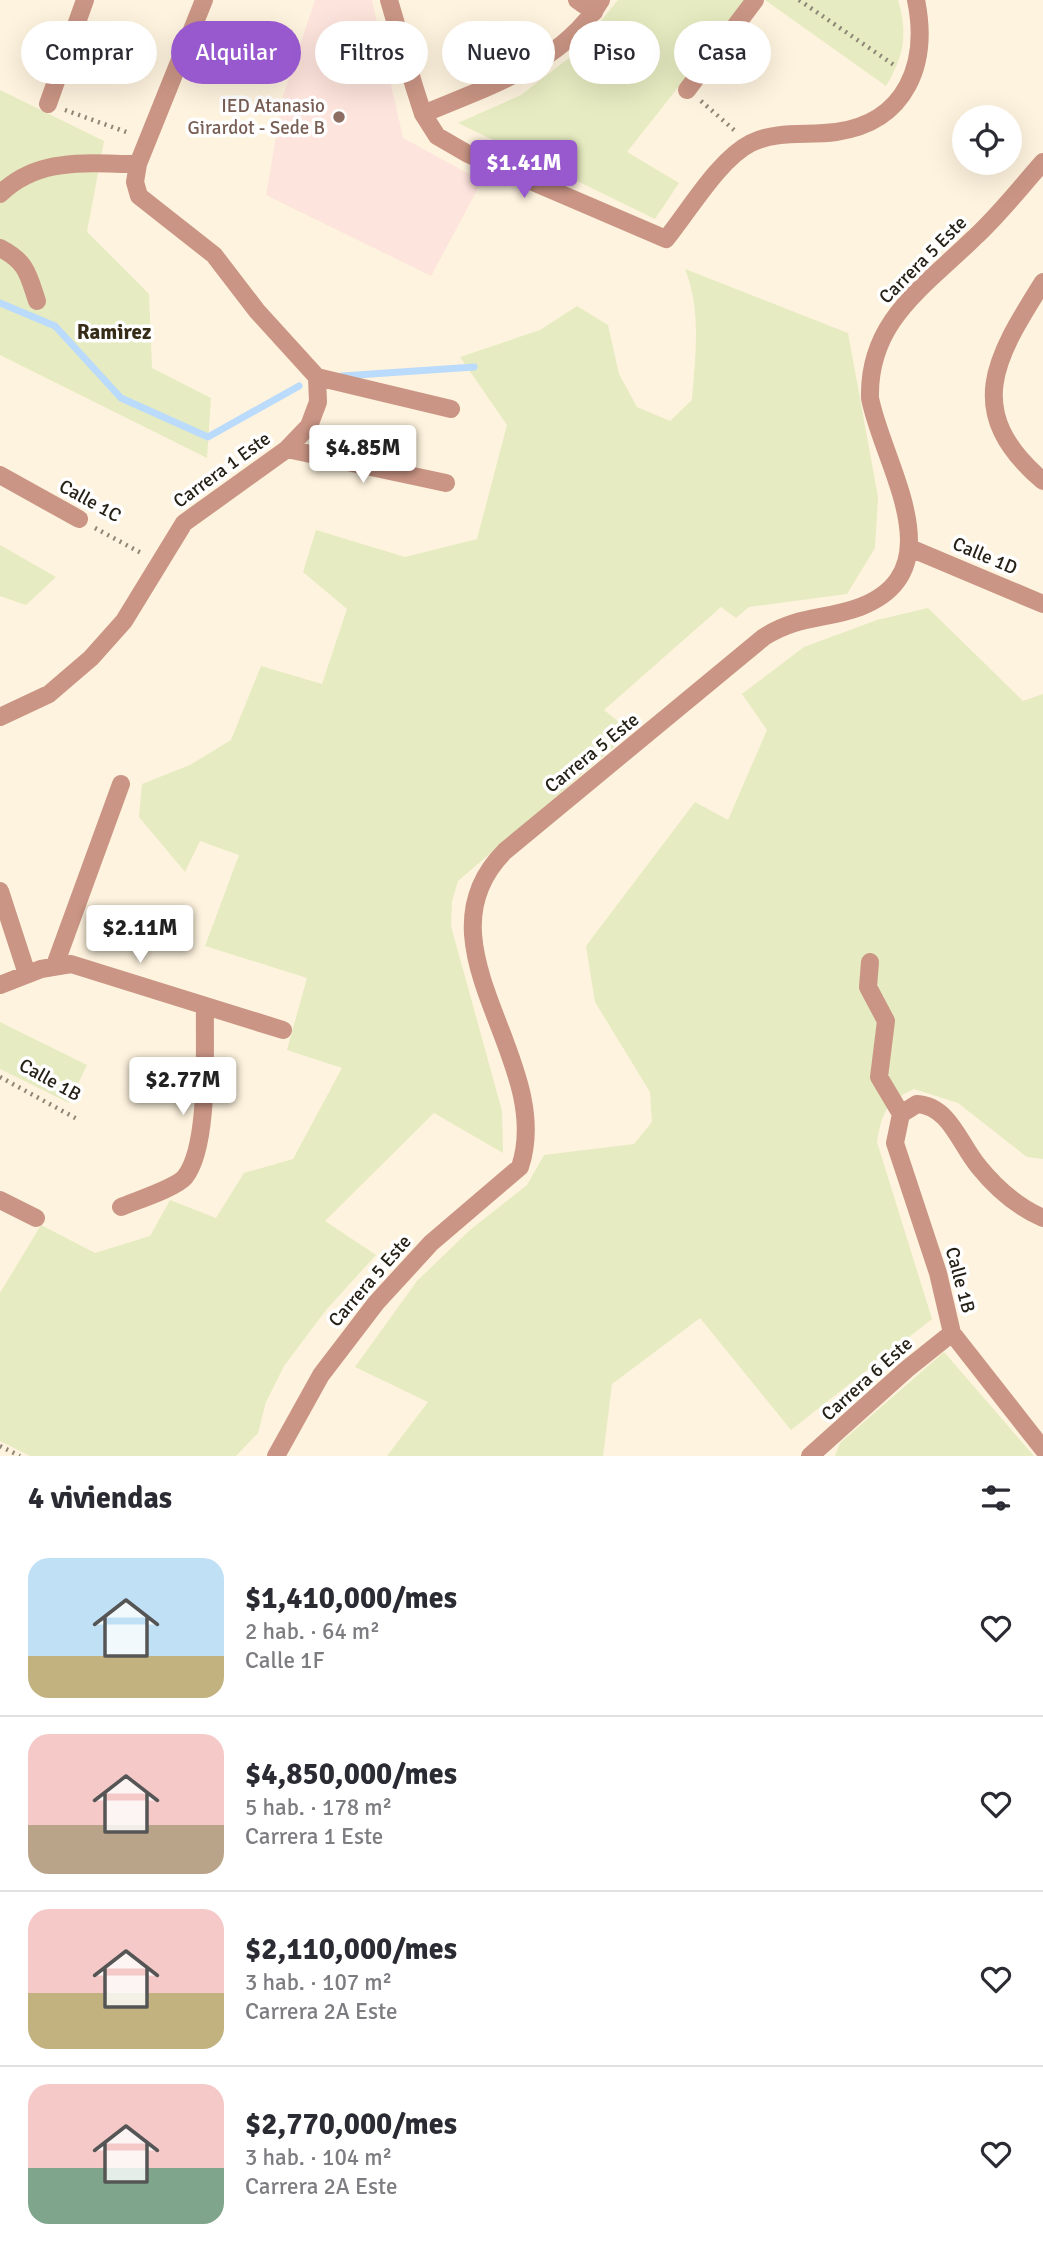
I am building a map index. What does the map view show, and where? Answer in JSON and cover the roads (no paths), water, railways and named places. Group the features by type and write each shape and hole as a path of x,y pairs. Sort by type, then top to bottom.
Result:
{"street":[{"path":"48,104 85,0"},
{"path":"204,0 138,164 135,182 139,196 214,255 257,311 317,377 451,409"},
{"path":"389,0 423,114 437,136 468,154 666,239 727,161 751,144 780,135 834,132 864,124 890,108 912,77 922,40 916,0"},
{"path":"423,114 547,56 569,40 597,6 576,0"},
{"path":"687,90 755,0"},
{"name":"Carrera 5 Este","path":"276,1456 312,1390 353,1331 431,1243 520,1167 526,1150 524,1107 507,1045 472,945 470,930 474,901 486,874 505,851 764,637 803,618 859,607 882,594 900,575 910,548 905,508 870,398 870,381 877,346 900,309 975,238 1043,163"},
{"path":"0,194 13,181 52,164 138,164"},
{"path":"0,248 18,257 28,272 37,301"},
{"path":"1043,282 1002,351 993,385 998,422 1009,443 1043,481"},
{"name":"Carrera 1 Este","path":"0,717 49,694 82,667 124,621 184,523 287,449 309,426 320,392 317,377"},
{"path":"287,449 446,483"},
{"name":"Calle 1C","path":"0,475 79,519"},
{"name":"Calle 1D","path":"910,548 1043,604"},
{"path":"55,965 121,784"},
{"path":"0,891 27,974"},
{"path":"870,962 868,987 886,1021 879,1077 907,1110 920,1104 939,1111 990,1180 1022,1206 1043,1217"},
{"path":"0,985 55,965 71,964 282,1030"},
{"path":"121,1207 184,1179 194,1160 202,1125 205,1006"},
{"name":"Calle 1B","path":"907,1110 895,1143 929,1246 952,1333 1043,1449"},
{"path":"0,1199 36,1218"},
{"name":"Carrera 6 Este","path":"810,1456 907,1369 952,1333"}],"waterway":[{"path":"0,303 55,326 121,398 208,437 299,386"},
{"path":"342,376 474,367"}],"place":[{"name":"IED Atanasio Girardot - Sede B","path":"339,117"}],"district":[{"name":"Ramirez","path":"114,332"}]}
